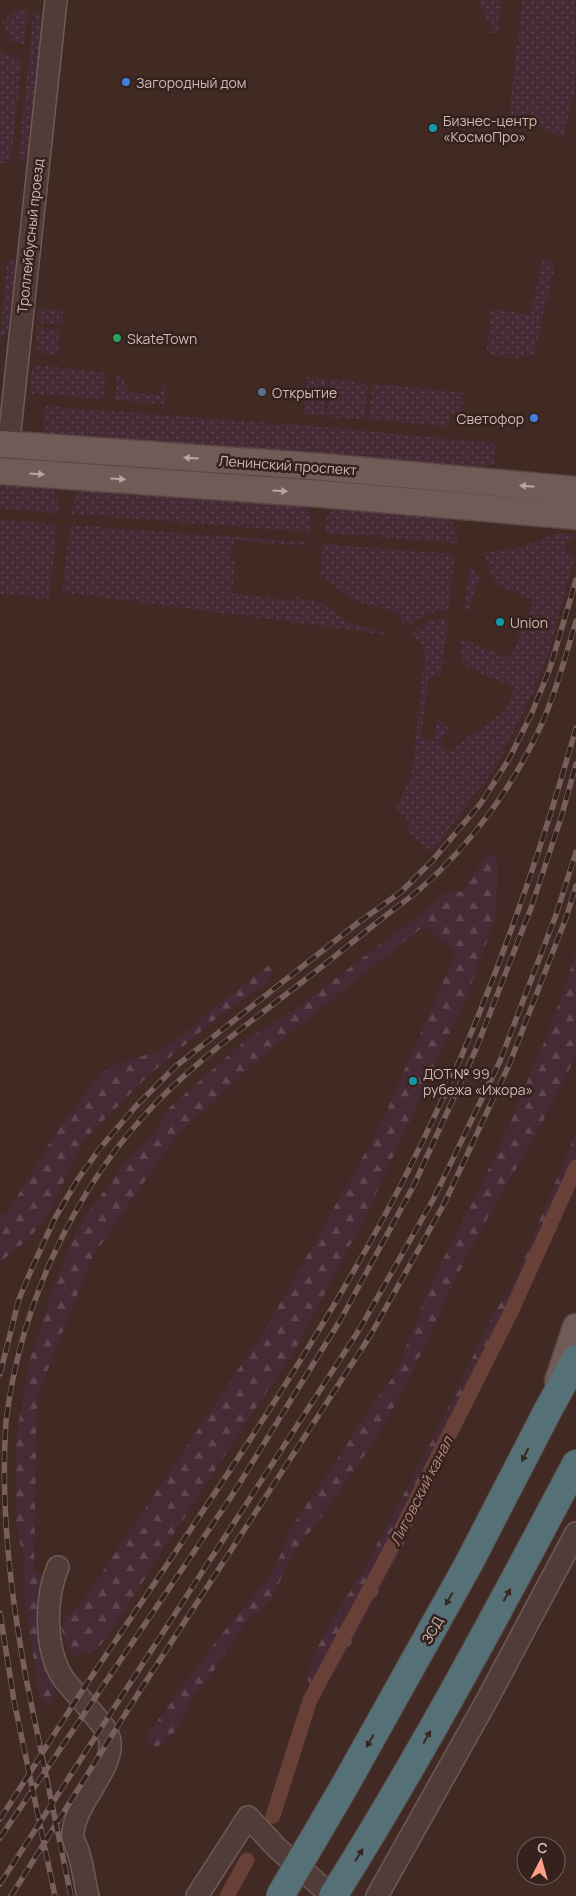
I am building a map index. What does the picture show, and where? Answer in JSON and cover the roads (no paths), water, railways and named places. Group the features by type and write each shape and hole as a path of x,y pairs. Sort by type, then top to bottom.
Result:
{"highway":[{"name":"ЗСД","path":"280,1896 344,1787 468,1565 576,1359"},
{"path":"332,1896 387,1810 505,1599 576,1464"}],"main road":[{"name":"Ленинский проспект","path":"4,445 323,467 576,490"},
{"name":"Ленинский проспект","path":"3,472 322,494 576,516"},
{"path":"547,1412 576,1327"}],"street":[{"name":"Троллейбусный проезд","path":"3,472 4,445 56,0"},
{"path":"377,1896 487,1700 576,1533"},
{"path":"58,1567 53,1579 49,1600 48,1620 53,1654 63,1677 106,1730 110,1741 110,1754 76,1818 72,1835 82,1861 88,1896"},
{"path":"197,1896 248,1817 277,1848 332,1896"}],"waterway":[{"name":"Лиговский канал","path":"273,1816 310,1700 400,1532 511,1312 576,1167"},
{"name":"Лиговский канал","path":"227,1896 247,1860"}],"railway":[{"path":"0,1374 19,1299 32,1268 55,1218 78,1179 101,1147 136,1106 176,1066 359,922 401,892 432,861 481,803 509,759 531,715 550,668 576,580"},
{"path":"71,1896 21,1651 8,1553 4,1487 6,1422 9,1400 23,1337 44,1276 62,1237 92,1184 128,1134 160,1099 198,1063 416,893 457,853 474,833 491,812 532,744 553,697 576,621"},
{"path":"0,1819 85,1686 218,1489 296,1368 369,1244 403,1181 455,1071 501,959 541,844 576,728"},
{"path":"0,1838 231,1497 341,1319 413,1187 476,1049 531,908 561,818 576,764"},
{"path":"0,1884 359,1330 434,1198 500,1061 556,915 576,852"},
{"path":"11,1896 141,1689 370,1336 444,1204 509,1065 566,918 576,886"},
{"path":"0,1613 14,1701 55,1896"}],"place":[{"name":"Загородный дом","path":"126,82"},
{"name":"Бизнес-центр «КосмоПро»","path":"433,128"},
{"name":"SkateTown","path":"117,338"},
{"name":"Открытие","path":"262,392"},
{"name":"Светофор","path":"534,418"},
{"name":"Union","path":"500,622"},
{"name":"ДОТ № 99 рубежа «Ижора»","path":"413,1081"}]}
